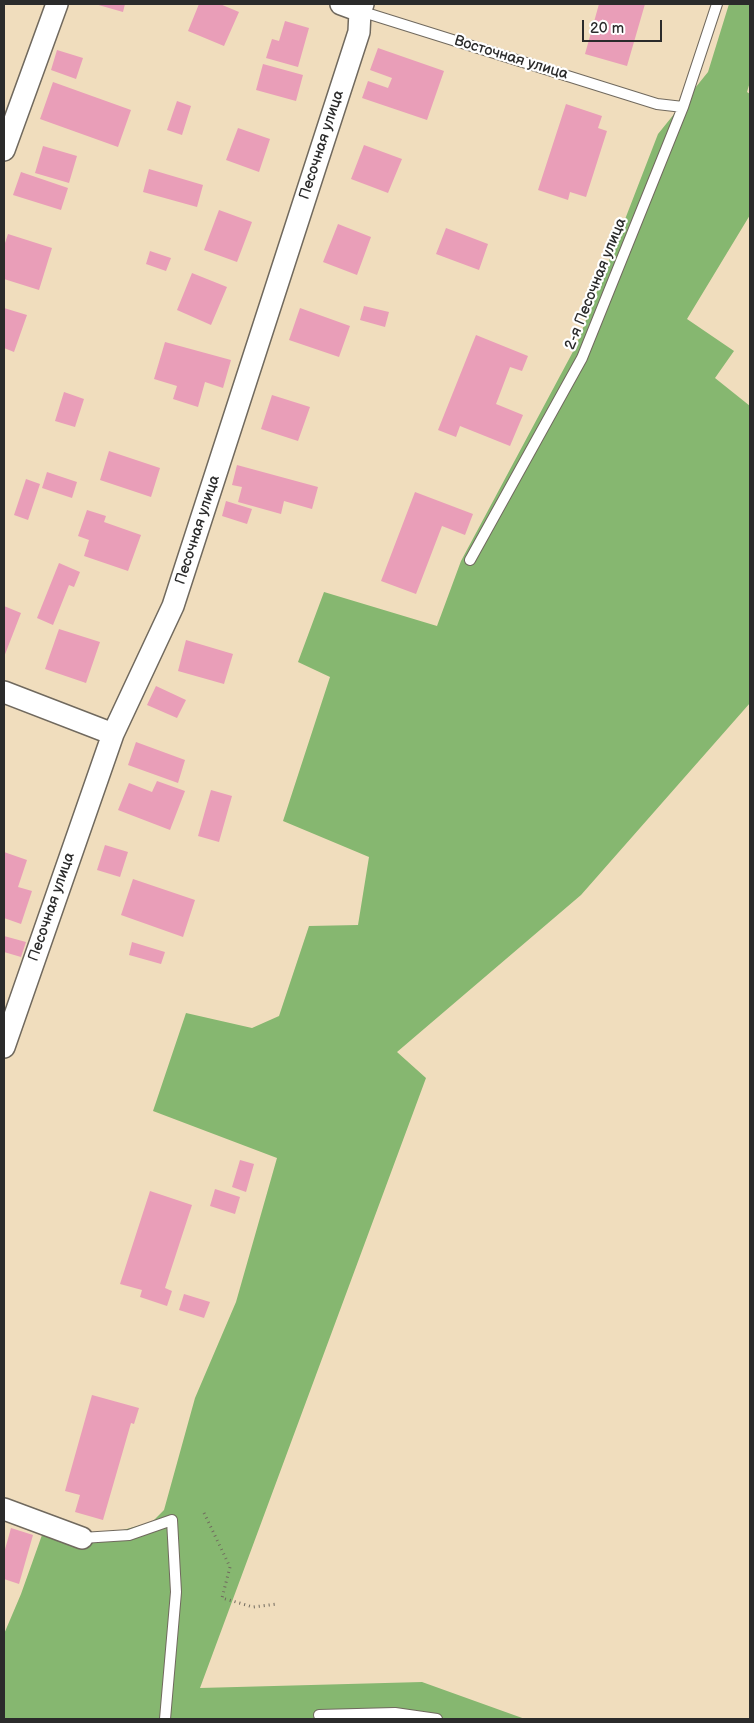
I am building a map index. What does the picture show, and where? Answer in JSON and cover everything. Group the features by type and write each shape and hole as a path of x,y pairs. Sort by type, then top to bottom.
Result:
{"street":[{"path":"4,150 57,4"},
{"name":"Песочная улица","path":"4,1046 113,734 173,606 359,32 355,6"},
{"path":"4,692 113,734"},
{"path":"4,1509 82,1538"}],"lane":[{"name":"2-я Песочная улица","path":"470,560 582,358 683,106 717,4"},
{"name":"Восточная улица","path":"355,6 658,104 683,106"},
{"path":"82,1538 129,1535 172,1520 176,1592 165,1719"},
{"path":"319,1715 395,1714 437,1719"}],"path":[{"path":"204,1513 230,1567 222,1598 253,1607 277,1604"}],"green space":[{"path":"729,4 750,4 750,82 747,92 750,94 750,215 687,319 734,351 715,378 750,406 750,703 581,895 397,1052 426,1078 200,1688 422,1682 525,1719 4,1719 4,1634 21,1594 42,1535 94,1538 152,1522 164,1510 195,1398 236,1302 277,1158 153,1111 186,1013 252,1028 279,1016 309,926 358,925 369,857 283,821 330,677 298,662 324,592 437,626 461,561 576,346 658,134 708,72"}],"building":[{"path":"95,4 125,4 123,12"},
{"path":"199,4 220,4 239,12 224,46 188,31"},
{"path":"599,4 645,4 627,66 585,54"},
{"path":"285,21 309,28 298,67 266,58 272,39 279,41"},
{"path":"378,48 444,71 427,120 362,98 368,81 388,88 392,78 370,70"},
{"path":"57,50 83,58 76,79 51,70"},
{"path":"263,64 303,75 296,101 256,90"},
{"path":"53,82 131,110 118,147 40,119"},
{"path":"177,101 191,106 182,135 167,130"},
{"path":"566,104 602,116 598,128 607,131 586,197 570,192 568,200 538,190"},
{"path":"238,128 270,139 259,172 226,160"},
{"path":"364,145 402,159 388,193 351,179"},
{"path":"43,146 77,156 69,183 35,173"},
{"path":"149,169 203,185 197,207 143,192"},
{"path":"21,172 68,188 61,210 13,195"},
{"path":"219,210 252,222 237,262 204,250"},
{"path":"338,224 371,237 357,275 323,262"},
{"path":"446,228 488,244 479,270 436,254"},
{"path":"8,234 52,248 39,290 4,279 4,246"},
{"path":"150,251 171,258 166,271 146,264"},
{"path":"192,273 227,287 211,325 177,310"},
{"path":"364,306 389,312 385,327 360,320"},
{"path":"4,308 27,315 14,352 4,348"},
{"path":"300,308 350,326 339,357 289,340"},
{"path":"476,335 528,356 522,371 510,367 496,404 523,415 510,446 460,426 456,437 438,430"},
{"path":"165,342 231,360 223,388 205,382 198,407 173,399 177,386 154,379"},
{"path":"64,392 84,399 75,427 55,421"},
{"path":"272,395 310,407 298,441 261,429"},
{"path":"109,451 160,468 151,497 100,480"},
{"path":"237,465 318,487 312,509 284,501 281,514 238,502 242,487 232,485"},
{"path":"47,472 77,482 72,498 42,488"},
{"path":"26,479 40,484 28,520 14,515"},
{"path":"415,492 473,514 465,535 442,526 416,594 381,581"},
{"path":"226,501 252,509 247,524 222,516"},
{"path":"87,510 106,516 104,522 141,535 128,571 84,556 89,540 78,536"},
{"path":"59,563 80,572 74,587 69,585 53,625 37,618"},
{"path":"4,606 21,613 4,657"},
{"path":"59,629 100,642 86,683 45,669"},
{"path":"186,640 233,654 224,684 178,671"},
{"path":"156,686 186,700 177,718 147,705"},
{"path":"136,742 185,760 178,783 128,765"},
{"path":"157,781 185,791 170,830 118,810 129,783 152,792"},
{"path":"211,790 232,796 219,842 198,836"},
{"path":"105,845 128,852 120,877 97,870"},
{"path":"4,852 27,860 18,887 32,891 21,924 4,918"},
{"path":"133,879 195,900 183,937 121,915"},
{"path":"4,936 26,942 21,957 4,952"},
{"path":"132,942 165,952 161,964 129,955"},
{"path":"240,1160 254,1164 246,1192 232,1187"},
{"path":"215,1189 240,1197 235,1214 210,1206"},
{"path":"150,1191 192,1205 165,1288 172,1291 167,1306 140,1297 142,1290 120,1284"},
{"path":"184,1294 210,1302 204,1318 179,1310"},
{"path":"92,1395 139,1408 134,1424 131,1423 103,1520 75,1512 80,1495 65,1491"},
{"path":"11,1528 33,1535 19,1584 4,1579 4,1553"}]}
